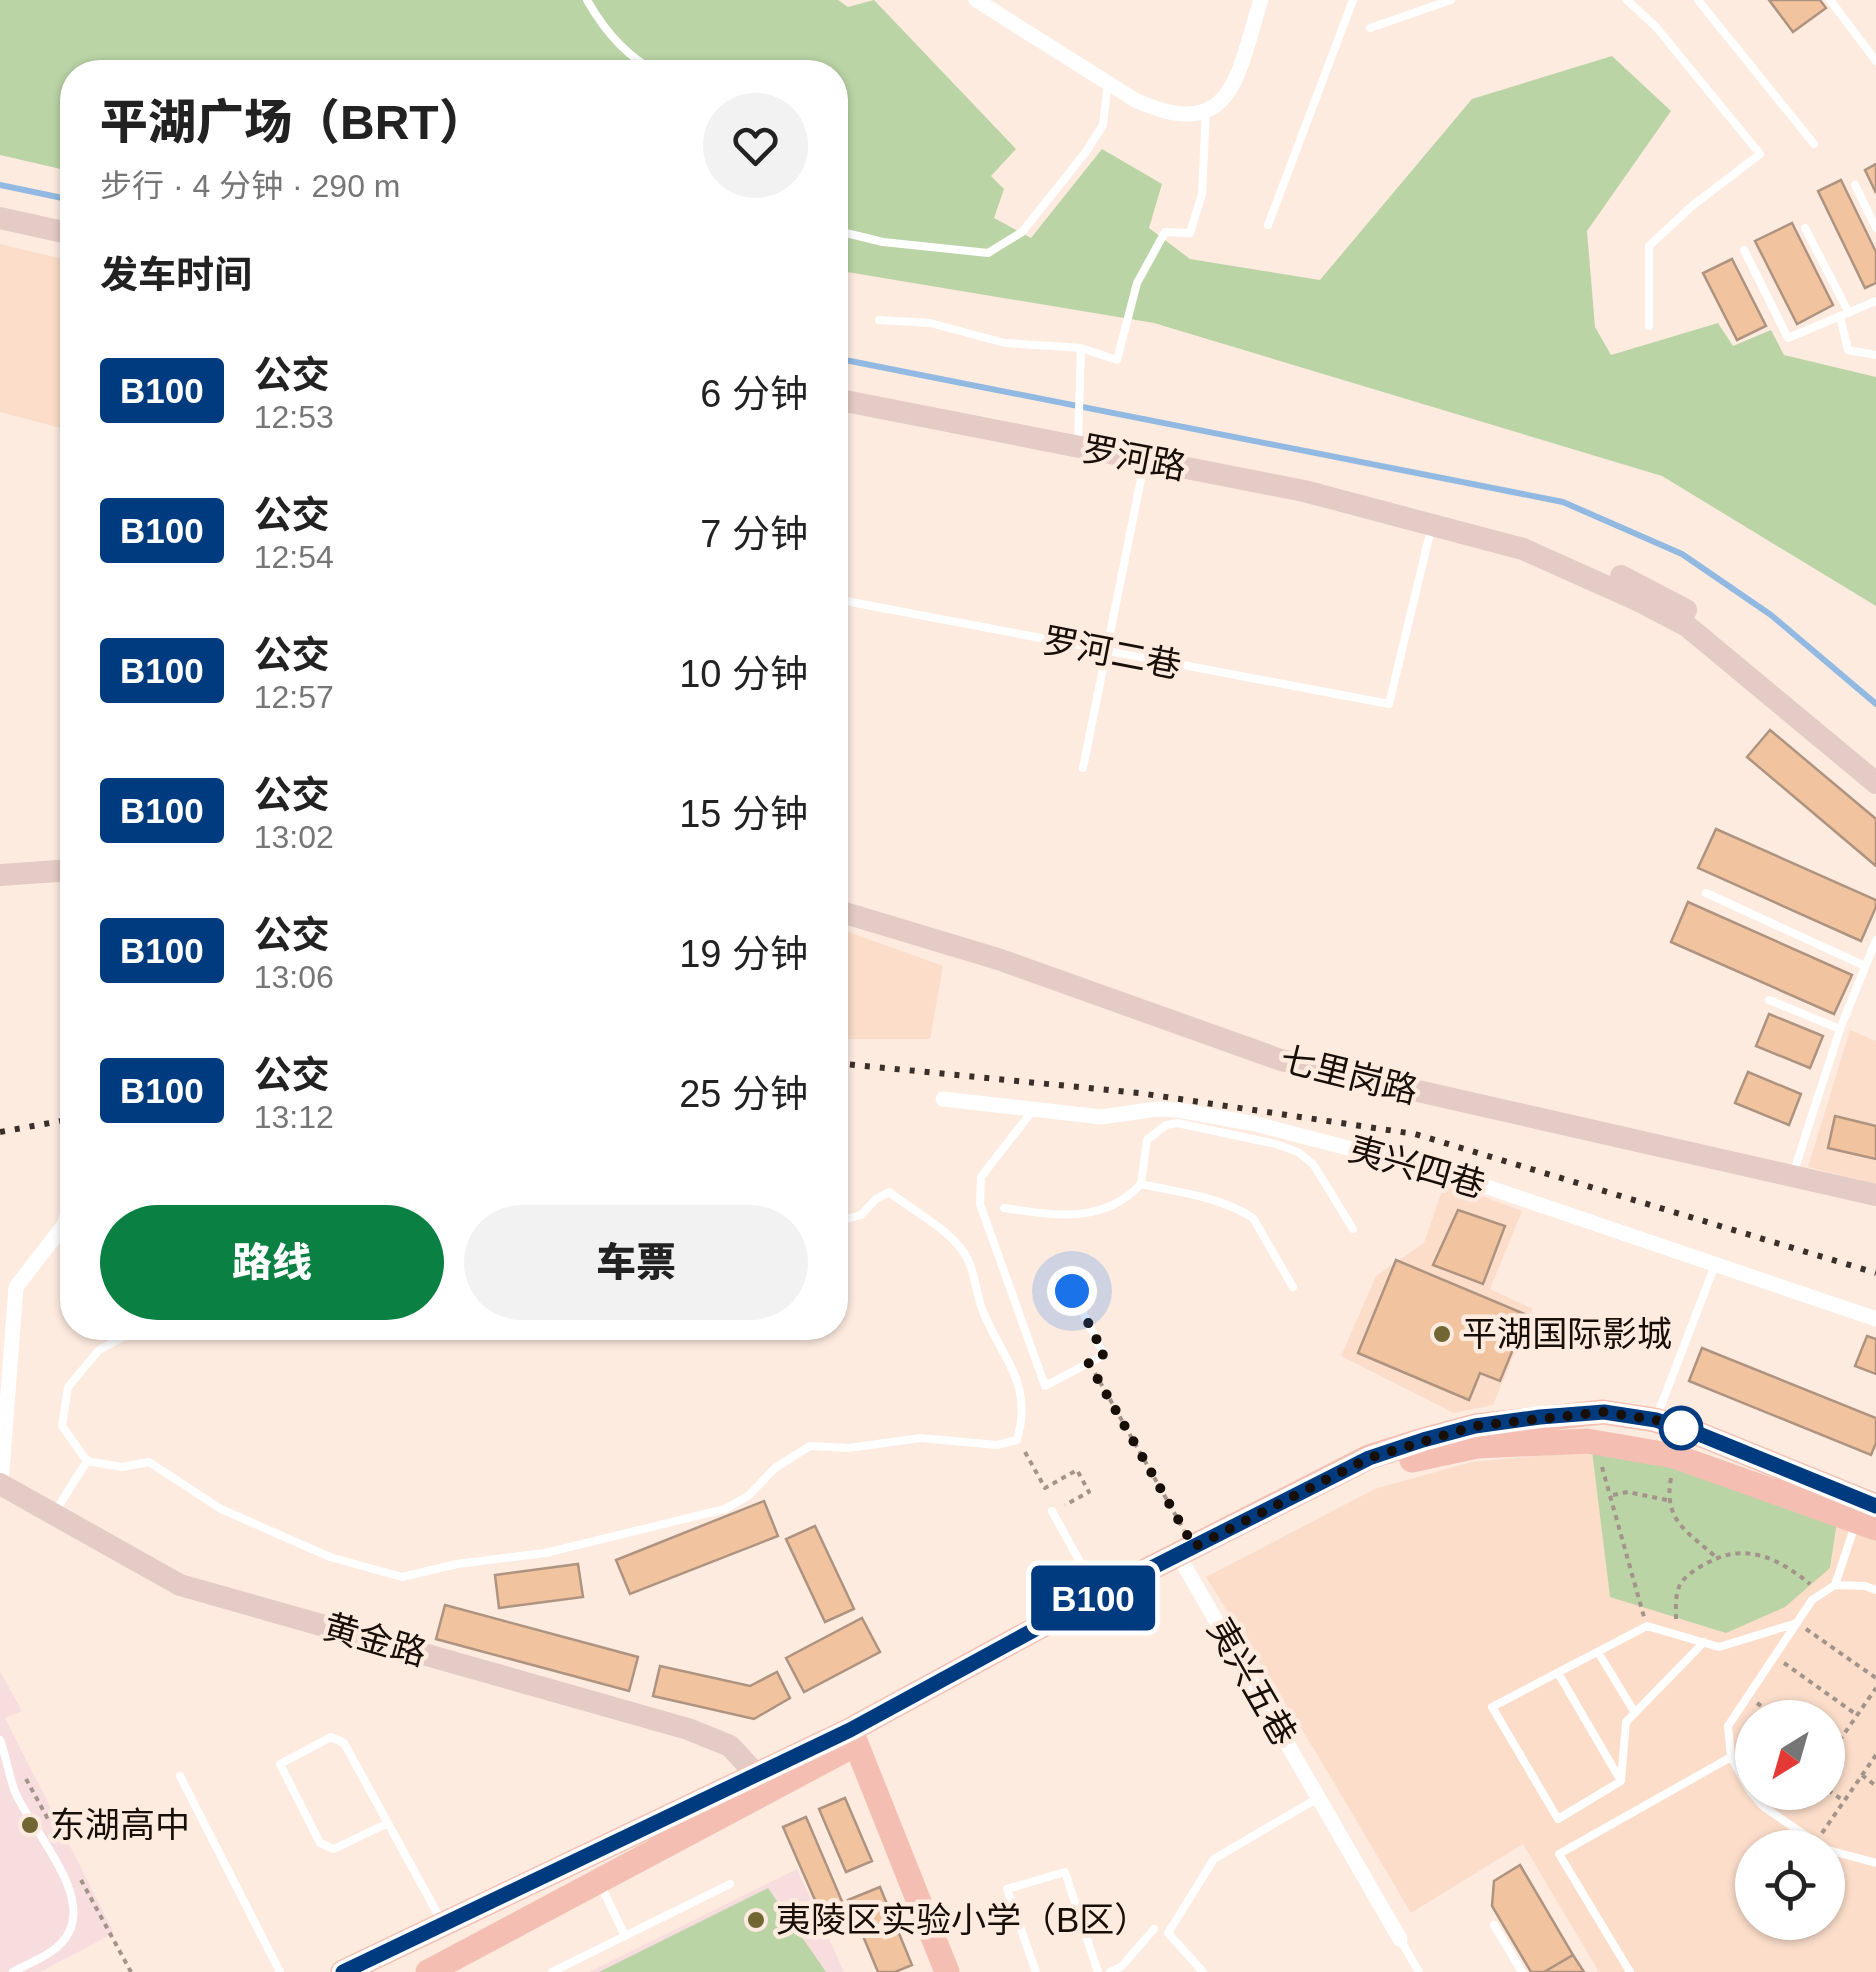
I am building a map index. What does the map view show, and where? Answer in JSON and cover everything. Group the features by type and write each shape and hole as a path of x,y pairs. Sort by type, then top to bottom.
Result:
{"main road":[{"path":"0,218 60,231"},
{"name":"罗河路","path":"848,402 1304,491 1523,548 1687,626 1876,783"},
{"name":"罗河路","path":"1432,524 1524,534 1652,590 1692,613 1876,765"},
{"path":"0,875 60,871"},
{"name":"七里岗路","path":"848,914 998,960 1281,1060 1876,1195"},
{"path":"343,1972 756,1774 854,1737 1369,1458 1440,1435 1475,1426 1604,1412 1656,1420 1870,1518"},
{"path":"428,1972 465,1963 1098,1595 1375,1471 1477,1446 1588,1441 1674,1456 1870,1518"},
{"name":"黄金路","path":"1,1484 180,1585 688,1729 730,1746 756,1774"},
{"path":"854,1737 947,1972"}],"street":[{"path":"976,0 1163,112 1206,112 1220,105 1232,90 1261,0"},
{"name":"夷兴四巷","path":"943,1098 1101,1117 1178,1110 1334,1143 1452,1175 1876,1319"},
{"path":"1,1484 16,1288 60,1230"},
{"name":"夷兴五巷","path":"1190,1557 1318,1798 1400,1939"}],"lane":[{"path":"586,0 619,46 639,60"},
{"path":"1268,225 1353,0"},
{"path":"1370,28 1451,0"},
{"path":"1627,0 1656,26 1760,154 1692,206 1649,246 1649,326"},
{"path":"1698,0 1814,144"},
{"path":"1830,0 1876,61"},
{"path":"848,234 988,254 1022,232 1085,153 1103,125 1108,82"},
{"path":"879,320 930,323 1005,344 1081,348 1117,360 1137,283 1165,232 1190,233 1202,194 1206,112"},
{"path":"1855,186 1876,228"},
{"path":"1805,228 1845,314 1848,350 1876,354"},
{"path":"1744,250 1788,338 1876,301"},
{"path":"1078,446 1081,348"},
{"path":"1083,768 1145,460"},
{"name":"罗河二巷","path":"848,602 1389,704 1432,524"},
{"path":"1706,893 1865,966"},
{"path":"1793,1176 1840,1029 1876,940"},
{"path":"1769,1000 1840,1029"},
{"path":"1033,1110 981,1176 980,1204 1045,1386 1104,1354 1072,1291"},
{"path":"1004,1208 1064,1216 1112,1208 1140,1184 1147,1140 1166,1125 1177,1124 1298,1152 1313,1164 1353,1230"},
{"path":"1313,1164 1334,1143"},
{"path":"1140,1184 1244,1212 1252,1218 1292,1288"},
{"path":"117,1340 99,1350 68,1386 62,1426 87,1461 122,1467 149,1462 221,1509 330,1556 402,1577 457,1564 545,1553 725,1509 748,1496 774,1468 810,1446 848,1448 920,1438 958,1438 996,1445 1018,1440 1024,1414 1020,1390 982,1309 963,1250 889,1192 861,1215 848,1218"},
{"path":"1656,1420 1715,1263"},
{"path":"54,1514 87,1461"},
{"path":"1052,1512 1098,1595"},
{"path":"1798,1830 1764,1807 1750,1791 1731,1756 1728,1726 1812,1600 1836,1585 1870,1518"},
{"path":"1836,1585 1876,1590"},
{"path":"1621,1781 1558,1819 1492,1708 1647,1626 1719,1647 1796,1623"},
{"path":"1621,1781 1626,1722 1704,1642"},
{"path":"1598,1652 1635,1713"},
{"path":"1558,1673 1621,1781"},
{"path":"388,1823 334,1849 320,1844 280,1764 331,1737 338,1738 388,1823 444,1924"},
{"path":"0,1740 16,1792 68,1884 75,1909 72,1928 62,1943 14,1972"},
{"path":"1630,1972 1559,1854 1731,1756"},
{"path":"180,1776 280,1972"},
{"path":"1204,1972 1168,1932 1214,1859 1318,1798"},
{"path":"1845,1854 1875,1865"},
{"path":"1036,1972 1007,1890 1065,1872 1098,1972"},
{"path":"599,1882 625,1936"},
{"path":"552,1972 730,1884"},
{"path":"1494,1925 1522,1972"},
{"path":"1110,1972 1122,1966 1154,1929"},
{"path":"1400,1939 1420,1972"}],"path":[{"path":"1088,1362 1190,1557"},
{"path":"1018,1440 1045,1488 1077,1470 1089,1492 1052,1512"},
{"path":"1674,1456 1667,1500 1676,1522 1717,1558"},
{"path":"1599,1458 1647,1626"},
{"path":"1612,1495 1628,1492 1667,1500"},
{"path":"1674,1632 1679,1586 1696,1569 1726,1553 1749,1551 1786,1565 1822,1594"},
{"path":"1796,1623 1876,1678"},
{"path":"1774,1656 1858,1714"},
{"path":"1845,1731 1876,1688"},
{"path":"1748,1697 1752,1700"},
{"path":"1845,1800 1876,1754"},
{"path":"1862,1775 1876,1786"},
{"path":"1783,1820 1790,1810"}],"shaded area":[{"path":"0,244 60,258 60,428 0,412"},
{"path":"848,932 943,966 930,1039 848,1039"},
{"path":"1850,1030 1876,1041 1876,1184 1808,1167"},
{"path":"1445,1182 1522,1211 1490,1289 1533,1309 1493,1405 1454,1413 1341,1356 1376,1276 1424,1243"},
{"path":"1592,1451 1610,1597 1837,1521 1876,1538 1876,1972 1599,1972 1523,1844 1411,1913 1206,1577 1375,1489 1471,1462"},
{"name":"东湖高中","path":"0,1671 22,1711 5,1718 114,1933 40,1972 0,1972"},
{"name":"夷陵区实验小学（B区）","path":"797,1869 844,1972 589,1972"}],"green space":[{"path":"0,0 838,0 848,7 874,0 1016,149 991,176 1004,189 994,218 1031,238 1102,149 1162,184 1149,228 1190,259 1320,280 1472,99 1612,56 1671,111 1587,231 1595,327 1611,355 1718,323 1733,346 1771,330 1784,355 1876,377 1876,606 1662,476 1154,323 848,272 848,60 60,60 60,169 0,155"},
{"path":"1592,1451 1683,1469 1837,1521 1830,1568 1785,1607 1726,1633 1610,1597"},
{"name":"夷陵区实验小学（B区）","path":"768,1888 826,1972 599,1972"}],"building":[{"path":"1769,0 1820,0 1826,8 1793,32"},
{"path":"1876,164 1876,193 1865,170"},
{"path":"1841,180 1876,252 1876,283 1865,288 1818,191"},
{"path":"1792,223 1833,305 1797,324 1755,241"},
{"path":"1732,259 1766,326 1737,340 1703,273"},
{"path":"1770,730 1876,819 1876,866 1747,757"},
{"path":"1716,829 1876,900 1861,941 1698,868"},
{"path":"1688,902 1852,975 1834,1014 1671,942"},
{"path":"1769,1014 1823,1036 1810,1068 1756,1046"},
{"path":"1748,1072 1801,1094 1789,1125 1735,1103"},
{"path":"1835,1116 1876,1126 1876,1159 1828,1148"},
{"path":"1458,1210 1505,1226 1483,1284 1433,1265"},
{"name":"平湖国际影城","path":"1396,1260 1527,1315 1500,1381 1480,1373 1469,1400 1358,1353"},
{"path":"1867,1336 1876,1339 1876,1374 1855,1366"},
{"path":"1702,1348 1876,1418 1876,1443 1871,1455 1689,1381"},
{"path":"764,1501 778,1536 630,1594 616,1560"},
{"path":"815,1526 854,1609 825,1622 786,1539"},
{"path":"578,1564 583,1597 499,1608 495,1575"},
{"path":"445,1605 638,1657 629,1691 436,1639"},
{"path":"862,1618 880,1652 804,1692 786,1658"},
{"path":"660,1666 750,1686 777,1672 790,1698 754,1719 653,1696"},
{"path":"845,1798 872,1861 846,1872 819,1809"},
{"path":"806,1817 844,1906 822,1916 783,1827"},
{"path":"1520,1865 1573,1955 1544,1972 1531,1972 1492,1906 1494,1881"},
{"path":"880,1887 912,1965 895,1972 878,1972 848,1900"},
{"path":"1573,1955 1584,1972 1544,1972"}],"waterway":[{"path":"0,185 60,198"},
{"path":"848,361 1563,502 1682,554 1771,615 1876,704"}],"railway":[{"path":"848,1064 1139,1093 1415,1134 1876,1273"},
{"path":"0,1132 60,1121"}],"bus line":[{"name":"B100","path":"343,1972 850,1730 1098,1595 1369,1458 1423,1440 1475,1426 1604,1412 1656,1420 1699,1434 1876,1506"}],"place":[{"name":"平湖国际影城","path":"1442,1334"},
{"name":"东湖高中","path":"30,1825"},
{"name":"夷陵区实验小学（B区）","path":"756,1920"}],"route":[{"path":"1072,1291 1104,1354 1088,1362 1194,1547 1369,1458 1475,1426 1604,1412 1681,1428"}]}
